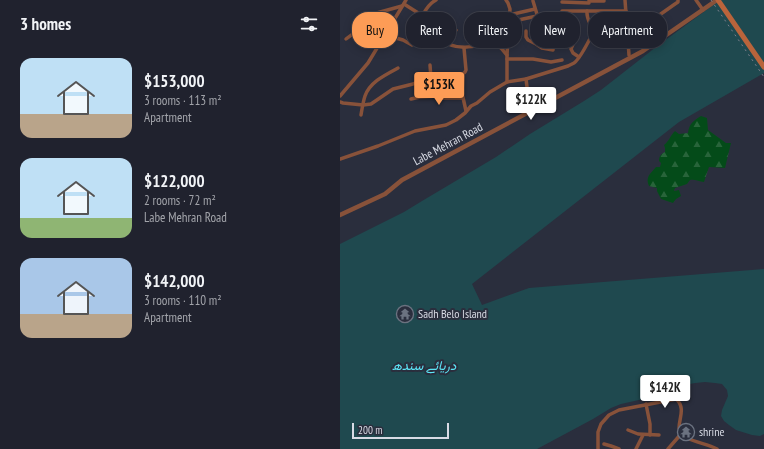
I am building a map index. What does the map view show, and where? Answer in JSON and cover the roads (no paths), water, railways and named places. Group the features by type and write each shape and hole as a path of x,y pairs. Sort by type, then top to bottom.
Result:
{"main road":[{"path":"717,0 764,67"}],"street":[{"path":"398,13 406,0"},
{"path":"426,12 432,2 436,0"},
{"path":"506,0 510,9 510,12"},
{"path":"562,11 626,11 625,0"},
{"path":"664,12 676,4 678,0"},
{"path":"696,0 703,10"},
{"name":"Labe Mehran Road","path":"340,215 385,194 402,180 644,51 717,0"},
{"path":"533,1 536,12"},
{"path":"588,21 589,1"},
{"path":"562,2 604,1 603,11"},
{"path":"346,39 362,26 366,19 373,14 403,5 416,12"},
{"path":"522,12 535,9"},
{"path":"526,31 526,37 530,41"},
{"path":"340,159 415,131 446,125 456,120 471,106 490,92 508,82 526,79 575,63 580,57 588,41"},
{"path":"456,47 464,48 466,70 463,74 462,98 466,111"},
{"path":"340,96 368,63 377,48"},
{"path":"502,48 507,57"},
{"path":"508,48 508,82"},
{"path":"542,48 553,50 553,48"},
{"path":"572,48 573,53 580,57"},
{"path":"628,48 629,55"},
{"path":"507,57 551,62 562,60"},
{"path":"430,65 431,79"},
{"path":"361,115 366,93 373,84 380,78 398,68"},
{"path":"340,102 363,105 371,104 393,89 431,79 437,80 437,96"},
{"path":"526,79 528,94 534,110"},
{"path":"411,99 437,96 442,99 462,98"},
{"path":"598,449 598,432 601,424 609,415 619,410 676,399 678,400 682,409 682,416 679,426 682,436 718,449"},
{"path":"646,404 650,424 650,435"},
{"path":"628,430 643,435 659,435"},
{"path":"668,449 681,434"},
{"path":"636,449 643,435"},
{"path":"604,444 619,449"}],"water":[{"name":"دریائے سندھ","path":"720,0 764,0 764,73 679,122 472,284 482,305 529,288 764,269 764,434 760,436 752,435 736,430 724,421 721,416 728,396 727,390 722,384 705,382 685,385 661,395 621,404 537,449 340,449 340,244 404,212 496,157 601,90 655,48 667,48 667,39"}],"railway":[{"path":"711,0 764,77"}],"place":[{"name":"Sadh Belo Island","path":"405,314"},
{"name":"shrine","path":"686,432"}]}
